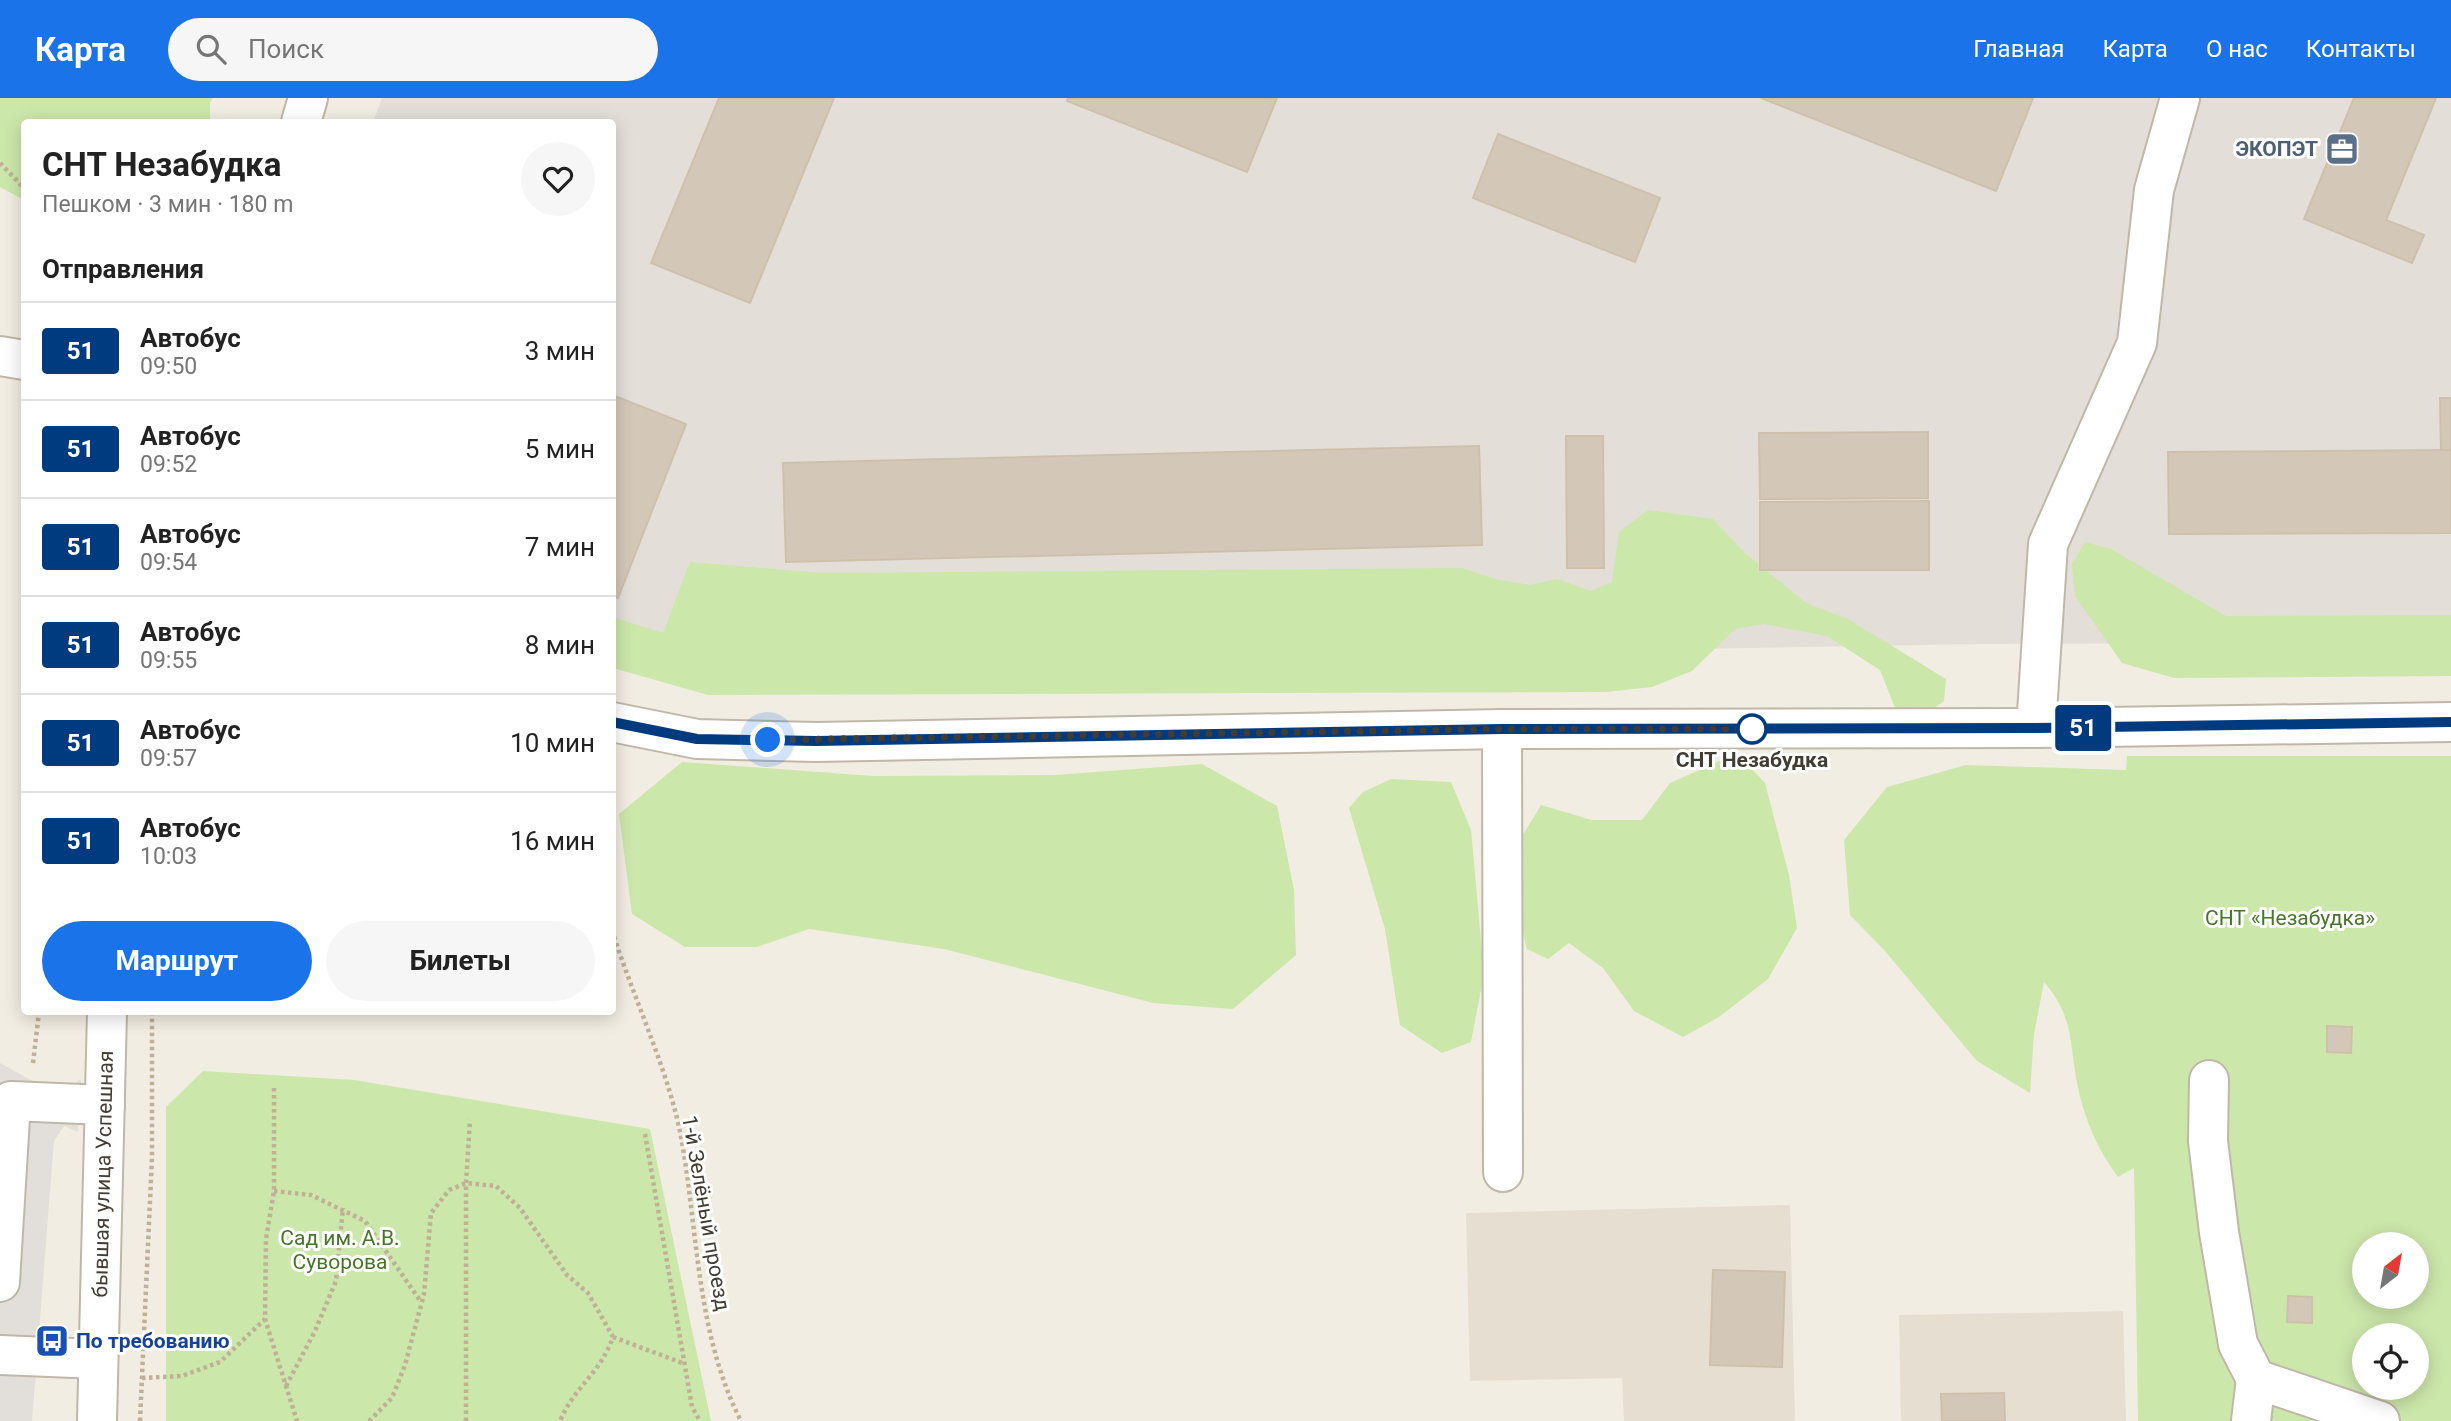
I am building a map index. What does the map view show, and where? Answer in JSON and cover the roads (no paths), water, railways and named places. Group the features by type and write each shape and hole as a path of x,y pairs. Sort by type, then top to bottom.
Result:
{"street":[{"path":"301,119 309,98"},
{"path":"2036,728 2048,544 2137,343 2154,190 2180,98"},
{"path":"0,356 21,360"},
{"path":"616,723 697,739 816,741 1502,729 2036,728 2451,722"},
{"path":"1502,729 1503,1172"},
{"name":"бывшая улица Успешная","path":"97,1421 107,1015"},
{"path":"2209,1080 2208,1141 2219,1233 2238,1344 2256,1379 2251,1421"},
{"path":"0,1282 11,1101 106,1105"},
{"path":"0,1355 98,1359"},
{"path":"2256,1379 2380,1421"}],"place":[{"name":"ЭКОПЭТ","path":"2342,149"},
{"name":"СНТ Незабудка","path":"1752,729"},
{"name":"По требованию","path":"52,1341"}],"park label":[{"name":"СНТ «Незабудка»","path":"2290,918"},
{"name":"Сад им. А.В. Суворова","path":"340,1250"}]}
